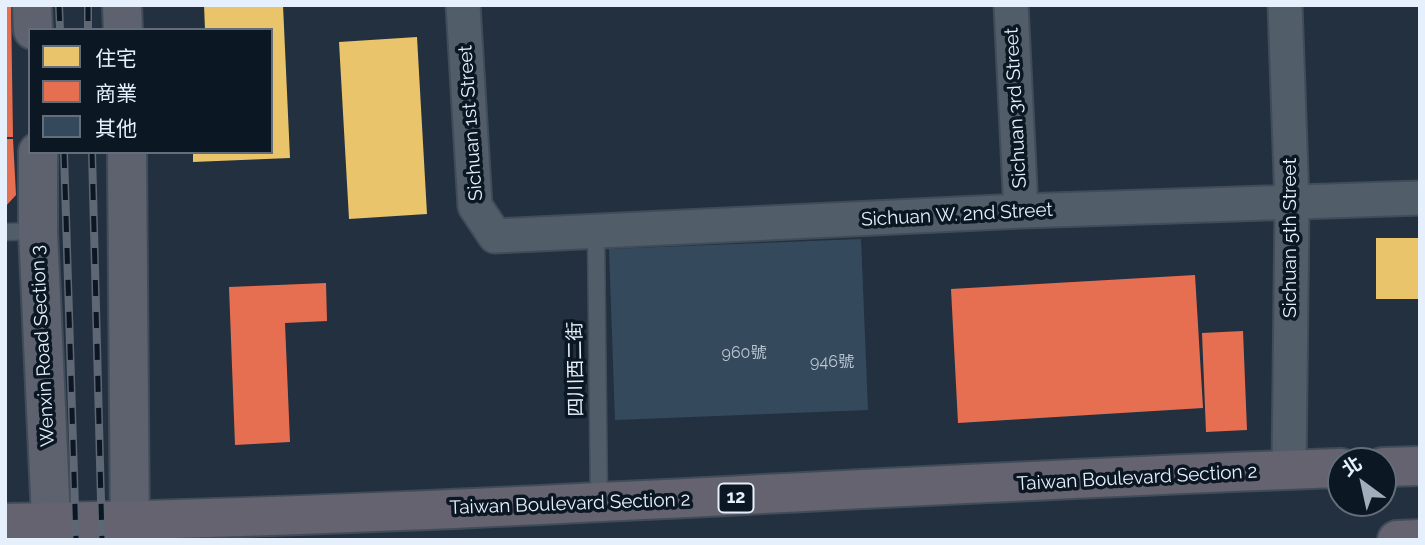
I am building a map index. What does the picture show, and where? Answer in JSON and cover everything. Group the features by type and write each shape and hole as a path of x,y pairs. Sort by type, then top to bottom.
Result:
{"main road":[{"path":"32,5 33,28"},
{"path":"122,5 122,28"},
{"name":"Wenxin Road Section 3","path":"38,154 22,231 51,531"},
{"path":"127,154 130,531"},
{"path":"1397,467 1420,466"},
{"name":"Taiwan Boulevard Section 2","path":"51,531 130,531 1327,469"},
{"name":"12","path":"5,523 51,531"},
{"path":"1397,540 1420,539"}],"street":[{"name":"Sichuan 1st Street","path":"463,5 475,206 495,236"},
{"name":"Sichuan 3rd Street","path":"1011,5 1021,211"},
{"name":"Sichuan 5th Street","path":"1284,5 1292,204 1289,470"},
{"name":"Sichuan W. 2nd Street","path":"495,236 1021,211 1420,198"}],"lane":[{"name":"四川西二街","path":"596,232 599,505"}],"building: 住宅":[{"path":"204,5 283,5 290,158 193,162 193,154 273,154 273,28 205,28"},
{"path":"417,37 427,214 349,219 339,42"},
{"path":"1376,238 1420,238 1420,299 1376,299"}],"building: 商業":[{"path":"5,5 11,5 13,137 5,137"},
{"path":"5,139 13,139 16,195 5,207"},
{"path":"1195,275 1203,408 958,423 951,289"},
{"path":"326,283 327,321 285,323 290,442 235,445 229,287"},
{"path":"1243,331 1247,430 1206,432 1202,333"}],"building: 其他":[{"path":"861,239 868,410 615,420 609,249"}],"railway":[{"path":"59,5 60,28"},
{"path":"88,5 88,28"},
{"path":"64,154 76,540"},
{"path":"92,154 102,540"}]}
